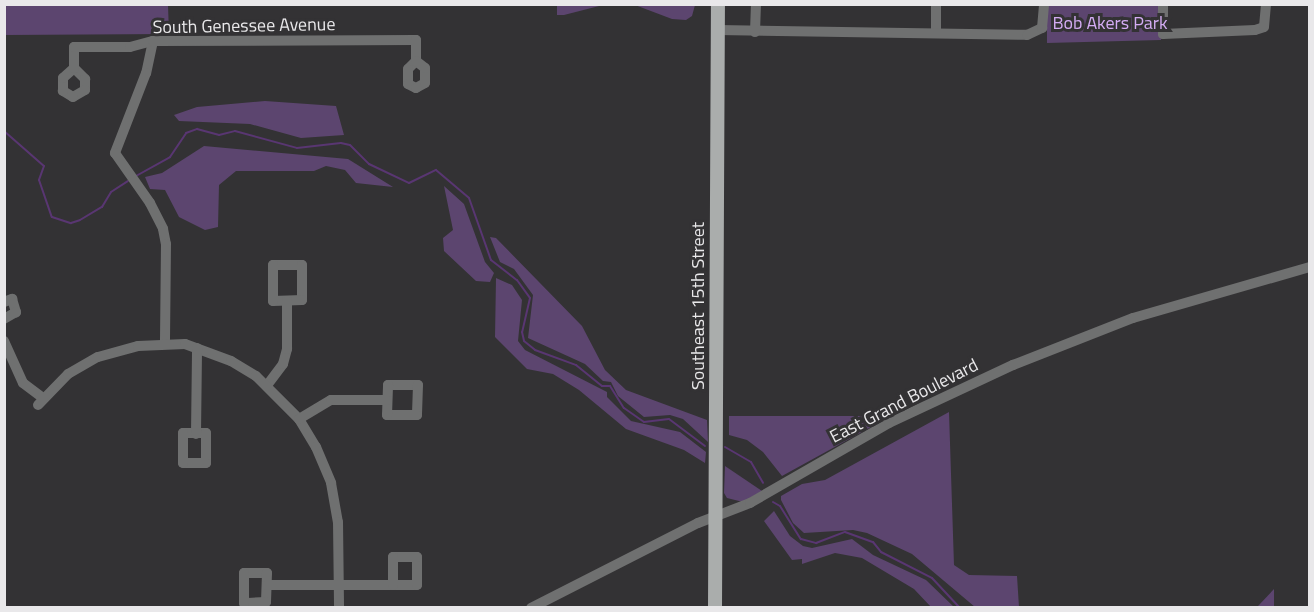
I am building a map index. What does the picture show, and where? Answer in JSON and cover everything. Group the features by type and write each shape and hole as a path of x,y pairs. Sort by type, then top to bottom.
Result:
{"main road":[{"name":"Southeast 15th Street","path":"715,608 718,4"}],"street":[{"path":"756,4 756,32"},
{"path":"936,4 936,33"},
{"path":"717,30 1027,35 1042,28 1044,4"},
{"path":"1163,4 1163,34 1255,30 1264,27 1266,4"},
{"name":"South Genessee Avenue","path":"74,68 74,47 130,47 153,41 416,40 416,62"},
{"path":"153,41 146,73 117,144 117,160 150,203 166,244 165,344"},
{"name":"East Grand Boulevard","path":"531,608 715,516 750,503 929,403 1023,361 1133,318 1310,267"},
{"path":"4,302 12,299 16,312 4,319"},
{"path":"268,384 283,364 287,349 287,301"},
{"path":"4,341 23,383 40,402 68,374 98,357 138,346 165,344 197,348 231,362 268,384 299,418 316,447 331,483 338,522 339,608"},
{"path":"196,434 197,348"},
{"path":"299,418 332,400 387,400"},
{"path":"267,585 393,585"}],"green space":[{"path":"557,4 603,5 557,15"},
{"path":"4,5 168,5 169,34 5,35"},
{"path":"635,5 695,5 692,16 686,20 672,19"},
{"name":"Bob Akers Park","path":"1047,5 1161,5 1161,40 1047,43"},
{"path":"265,101 336,106 344,135 301,138 250,124 179,121 174,115 197,107"},
{"path":"204,146 348,159 393,187 356,183 345,170 326,166 314,171 236,171 219,185 218,227 205,230 179,217 165,190 150,189 145,177 162,173"},
{"path":"444,186 464,204 485,262 494,273 490,282 476,281 444,251 443,238 453,230"},
{"path":"490,237 496,238 582,326 605,370 626,390 707,420 708,442 683,419 670,415 644,417 618,396 611,382 603,381 585,364 528,338 533,295 514,269 500,262"},
{"path":"496,278 512,285 522,300 518,341 525,350 607,392 607,397 631,421 680,432 706,452 705,463 684,450 626,429 579,390 553,374 527,369 495,337"},
{"path":"949,412 954,565 969,575 1017,576 1019,607 975,607 912,554 867,533 853,530 804,533 793,523 781,500 781,496 802,484 825,480"},
{"path":"729,416 891,416 782,476 763,452 747,440 729,435"},
{"path":"725,466 762,491 743,502 727,498 724,493"},
{"path":"774,511 790,536 803,546 812,548 852,539 873,555 926,580 954,607 931,607 914,589 862,558 835,553 802,564 802,559 792,560 764,521"},
{"path":"1274,589 1274,607 1257,607 1259,605"}],"waterway":[{"path":"136,176 170,157 186,133 197,129 219,135 235,131 297,148 341,143 350,145 369,164 409,183 436,170 469,198 491,260 517,280 530,298 522,332 524,341 535,350 576,365 602,386 610,386 624,408 644,422 669,419 705,446"},
{"path":"4,131 44,166 39,180 52,217 71,223 80,220 102,207 111,192 128,181"},
{"path":"725,447 751,462 763,483"},
{"path":"773,502 780,506 801,539 816,543 845,532 873,542 881,552 932,578 960,608"}]}
